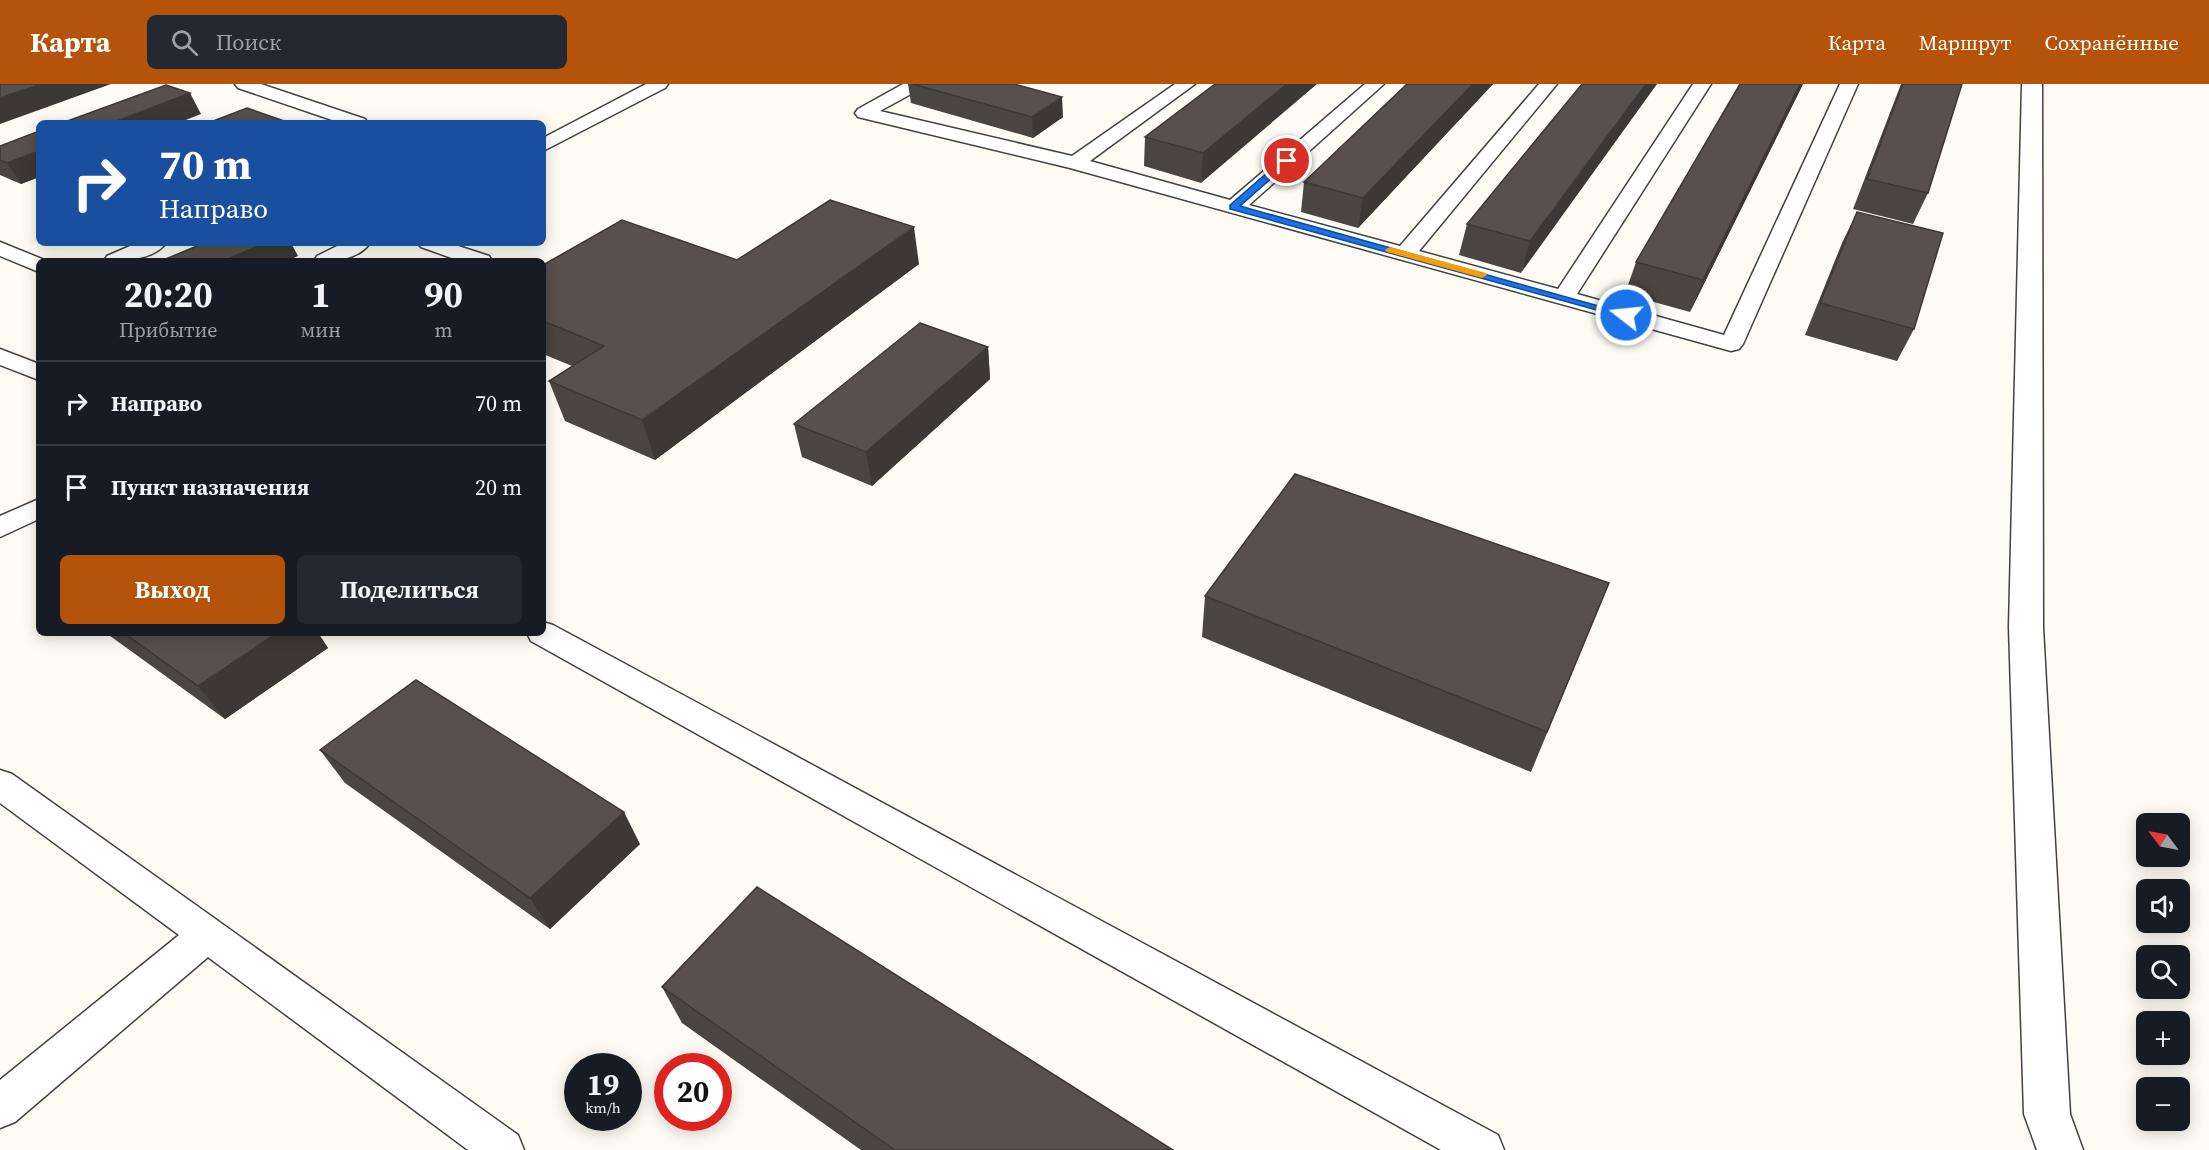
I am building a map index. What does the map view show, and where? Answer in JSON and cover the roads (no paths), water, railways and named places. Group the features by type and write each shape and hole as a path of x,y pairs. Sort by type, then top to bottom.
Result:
{"street":[{"path":"2032,84 2026,627 2047,1114 2060,1150"}],"lane":[{"path":"244,84 350,120"},
{"path":"546,143 658,84"},
{"path":"916,84 864,113 1076,163 1731,344 1849,84"},
{"path":"1076,163 1186,84"},
{"path":"1234,207 1375,84"},
{"path":"1405,254 1548,84"},
{"path":"1563,298 1702,84"},
{"path":"122,258 148,246"},
{"path":"330,258 352,246"},
{"path":"437,246 472,258"},
{"path":"0,248 36,265"},
{"path":"2,358 36,372"},
{"path":"0,528 36,510"},
{"path":"546,635 1483,1150"},
{"path":"0,784 503,1150"},
{"path":"0,1107 207,935"}]}
